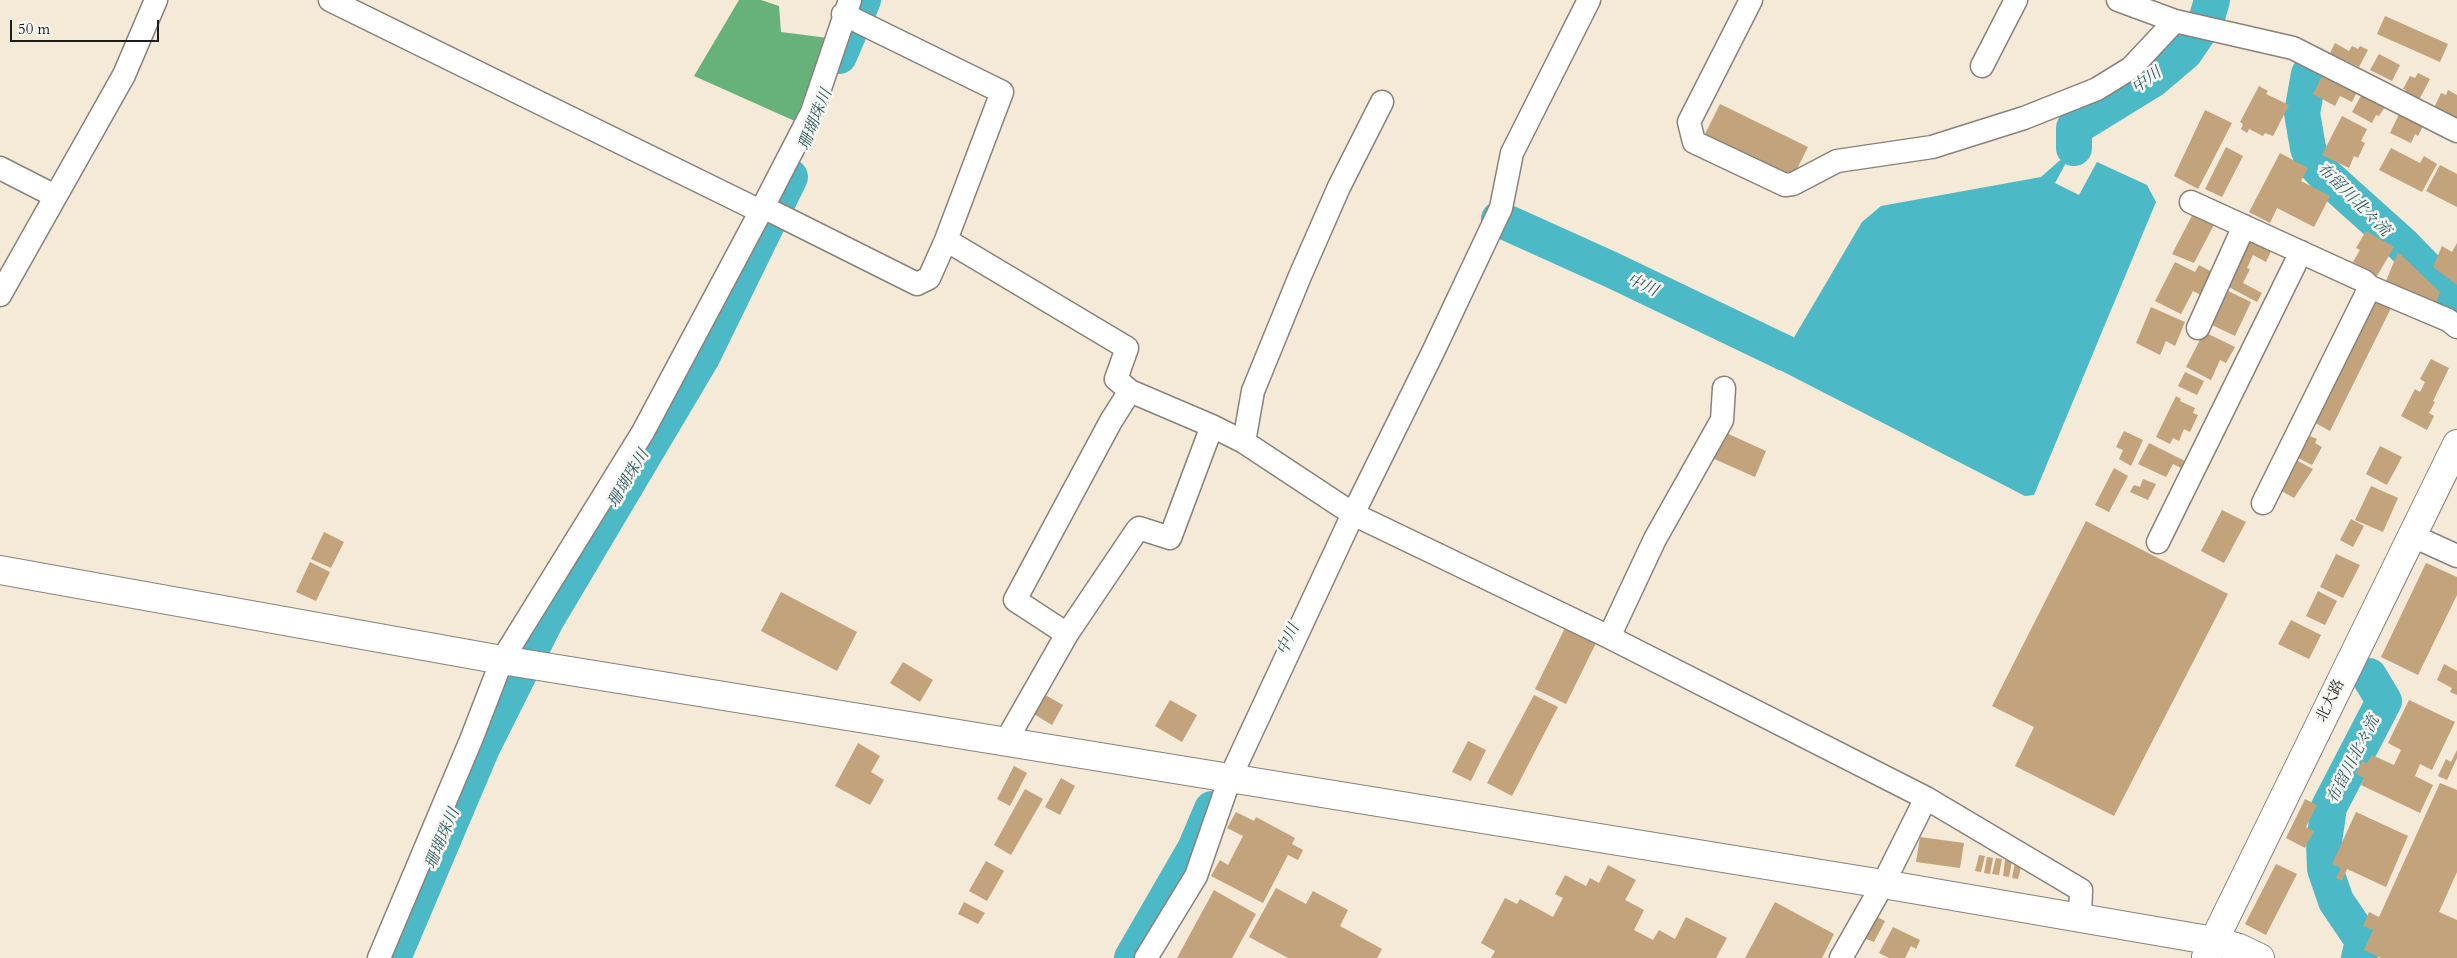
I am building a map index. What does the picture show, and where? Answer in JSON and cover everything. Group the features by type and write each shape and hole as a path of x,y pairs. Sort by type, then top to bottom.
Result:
{"street":[{"path":"0,295 124,74 156,0"},
{"path":"330,0 762,209 917,284 929,278 946,240 1002,92 846,7 812,112 762,209 644,432 502,660 471,740 379,958"},
{"path":"1146,958 1196,876 1230,778 1353,514 1434,352 1501,208 1512,153 1589,0"},
{"path":"1751,0 1689,122 1694,142 1785,185 1793,184 1837,162 1932,148 2024,118 2097,89 2195,25"},
{"path":"1982,66 2016,0"},
{"path":"2118,0 2195,25 2293,48 2457,131"},
{"path":"1244,442 1254,391 1292,294 1339,187 1382,102"},
{"path":"0,168 55,196"},
{"path":"2191,202 2364,281 2370,287 2448,320 2457,327"},
{"path":"2198,328 2244,226"},
{"path":"946,240 1127,348 1116,379 1130,391 1212,426 1244,442 1353,514 1609,638 1926,798 2081,890 2080,918"},
{"path":"2158,542 2301,252"},
{"path":"2263,503 2370,287"},
{"path":"1609,638 1655,539 1722,420 1724,388"},
{"path":"1067,634 1016,600 1111,421 1130,391"},
{"path":"1006,741 1067,634 1137,530 1139,528 1170,538 1212,426"},
{"name":"北大路","path":"2209,949 2457,444"},
{"path":"2412,536 2457,556"},
{"path":"0,570 502,660 1883,884 2080,918 2209,949 2240,948 2260,958"},
{"path":"1841,958 1883,884 1926,798"}],"green space":[{"path":"739,0 761,0 779,6 781,32 828,38 797,122 694,76"}],"water":[{"path":"2074,148 2055,183 2079,195 2097,162 2147,185 2156,202 2034,495 2025,496 1776,368 1862,222 1881,206 2041,177"}],"building":[{"path":"2385,16 2448,44 2440,62 2377,34"},
{"path":"2335,43 2349,51 2352,46 2358,49 2360,46 2368,50 2359,67 2330,53"},
{"path":"2379,54 2400,65 2392,81 2370,70"},
{"path":"2324,72 2358,90 2352,102 2340,96 2335,106 2313,94"},
{"path":"2418,73 2430,79 2419,100 2403,89 2410,76 2415,78"},
{"path":"2259,86 2268,91 2266,94 2289,105 2273,136 2265,133 2263,136 2249,129 2247,133 2241,129 2243,124 2240,122"},
{"path":"2448,90 2457,95 2457,119 2434,108 2441,93 2446,95"},
{"path":"2362,94 2385,107 2379,116 2376,115 2372,123 2352,112"},
{"path":"1720,104 1808,147 1791,181 1703,138"},
{"path":"2205,110 2232,123 2198,189 2174,176"},
{"path":"2401,110 2425,122 2418,136 2415,134 2411,143 2390,133"},
{"path":"2342,116 2367,129 2361,141 2365,143 2358,158 2354,156 2349,168 2322,155"},
{"path":"2226,147 2243,156 2222,197 2205,189"},
{"path":"2391,148 2420,163 2424,156 2437,164 2422,192 2379,170"},
{"path":"2280,153 2308,168 2301,181 2330,196 2314,227 2277,208 2270,223 2249,212"},
{"path":"2440,165 2457,174 2457,207 2426,191"},
{"path":"2195,210 2216,221 2194,263 2172,254"},
{"path":"2366,231 2394,247 2377,276 2353,262 2360,250 2356,248"},
{"path":"2248,239 2271,251 2266,262 2253,255 2247,268 2250,269 2243,283 2262,293 2257,302 2225,285"},
{"path":"2457,243 2457,285 2433,267 2442,246 2452,252"},
{"path":"2398,252 2440,292 2436,303 2386,281"},
{"path":"2175,262 2195,272 2199,265 2212,272 2201,295 2193,291 2181,314 2155,301"},
{"path":"2224,289 2251,302 2235,336 2208,323"},
{"path":"2370,295 2392,306 2330,431 2308,419"},
{"path":"2151,307 2185,322 2175,346 2166,341 2160,355 2136,343"},
{"path":"2204,332 2235,347 2226,363 2220,360 2211,380 2186,367"},
{"path":"2431,359 2449,368 2433,401 2435,402 2429,413 2434,416 2427,430 2401,416 2415,389 2420,392 2425,382 2420,379"},
{"path":"2185,372 2204,381 2197,395 2178,386"},
{"path":"2176,396 2181,399 2180,401 2195,408 2193,413 2198,415 2190,432 2184,429 2179,441 2173,438 2170,444 2156,437"},
{"path":"2124,431 2143,440 2131,466 2119,459 2123,450 2116,447"},
{"path":"1724,432 1766,451 1755,477 1712,458"},
{"path":"2305,434 2317,439 2315,443 2322,447 2312,465 2294,456"},
{"path":"2149,443 2185,461 2181,468 2173,464 2166,477 2138,464"},
{"path":"2380,446 2402,457 2387,485 2366,474"},
{"path":"2292,458 2313,469 2294,498 2278,489"},
{"path":"2114,468 2128,476 2109,512 2095,505"},
{"path":"2143,479 2156,484 2148,500 2130,492 2134,485 2140,487"},
{"path":"2371,486 2398,498 2383,532 2355,520"},
{"path":"2222,510 2246,522 2224,563 2201,551"},
{"path":"2351,519 2364,526 2353,547 2340,540"},
{"path":"2086,521 2228,594 2114,816 2015,766 2034,727 1992,706"},
{"path":"324,532 344,542 331,568 311,559"},
{"path":"2336,554 2360,565 2343,598 2320,587"},
{"path":"310,562 330,572 316,601 296,592"},
{"path":"2426,563 2457,577 2457,595 2418,675 2381,657"},
{"path":"2318,591 2337,601 2325,625 2306,616"},
{"path":"781,592 857,632 837,671 761,631"},
{"path":"2291,620 2321,635 2309,659 2278,644"},
{"path":"1565,628 1596,643 1566,704 1535,689"},
{"path":"903,662 933,680 920,702 890,683"},
{"path":"2444,664 2457,671 2457,695 2450,692 2452,688 2437,680"},
{"path":"1040,692 1063,705 1052,725 1029,711"},
{"path":"1534,695 1558,707 1512,796 1487,783"},
{"path":"1170,700 1197,715 1182,742 1155,726"},
{"path":"2409,700 2455,722 2432,770 2420,764 2415,776 2433,785 2420,813 2361,785 2364,778 2356,774 2362,761 2367,763 2372,755 2394,765 2401,750 2388,743"},
{"path":"1468,741 1486,750 1471,781 1452,772"},
{"path":"858,743 880,756 871,772 884,780 870,805 835,786"},
{"path":"2457,750 2457,758 2447,780 2438,776 2446,759 2451,762"},
{"path":"1014,766 1027,773 1010,806 997,799"},
{"path":"1061,778 1075,786 1060,815 1045,807"},
{"path":"2440,783 2457,790 2457,872 2439,912 2457,920 2457,958 2381,958 2364,950 2373,930 2363,926 2369,912 2379,917"},
{"path":"1025,789 1043,799 1011,855 994,845"},
{"path":"2305,799 2317,805 2306,827 2314,831 2305,848 2286,838"},
{"path":"1236,812 1254,821 1256,817 1295,838 1292,844 1303,850 1298,860 1288,855 1263,903 1211,876 1220,860 1228,865 1243,836 1227,828"},
{"path":"2356,812 2408,836 2386,887 2347,869 2342,881 2336,878 2341,868 2332,864"},
{"path":"1920,837 1964,843 1960,868 1916,862"},
{"path":"1979,855 1985,856 1981,872 1975,871"},
{"path":"1987,857 1993,858 1990,874 1984,873"},
{"path":"1996,858 2002,859 1999,875 1992,874"},
{"path":"2005,860 2012,861 2009,877 2003,876"},
{"path":"986,861 1004,871 987,901 969,891"},
{"path":"2015,862 2022,863 2018,879 2012,878"},
{"path":"2276,864 2297,874 2266,935 2245,924"},
{"path":"1608,865 1636,880 1625,900 1644,910 1634,930 1653,940 1659,930 1675,939 1686,917 1727,938 1716,958 1491,958 1495,951 1481,943 1505,898 1517,904 1520,899 1553,917 1563,898 1555,894 1565,875 1586,886 1590,878 1599,883"},
{"path":"1276,888 1306,904 1313,891 1348,910 1340,926 1382,949 1377,958 1288,958 1249,937"},
{"path":"1214,890 1256,914 1232,958 1177,958"},
{"path":"964,902 985,913 978,924 958,914"},
{"path":"1775,902 1834,934 1822,958 1745,958"},
{"path":"1875,916 1885,921 1874,942 1864,938"},
{"path":"1893,927 1920,940 1916,949 1911,946 1905,958 1889,958 1879,953"}],"waterway":[{"name":"珊瑚珠川","path":"839,56 863,0"},
{"name":"中川","path":"2074,148 2074,128 2152,80 2185,52 2206,21 2212,0"},
{"name":"布留川北々流","path":"2309,74 2302,113 2308,148 2314,163 2404,246 2457,301"},
{"name":"珊瑚珠川","path":"393,958 482,748 546,620 702,357 790,177"},
{"name":"中川","path":"1499,219 1612,270 1785,353"},
{"name":"布留川北々流","path":"2359,958 2363,941 2336,901 2325,869 2324,842 2329,807 2384,701 2369,676"},
{"name":"中川","path":"1132,958 1195,849 1212,809"}]}
